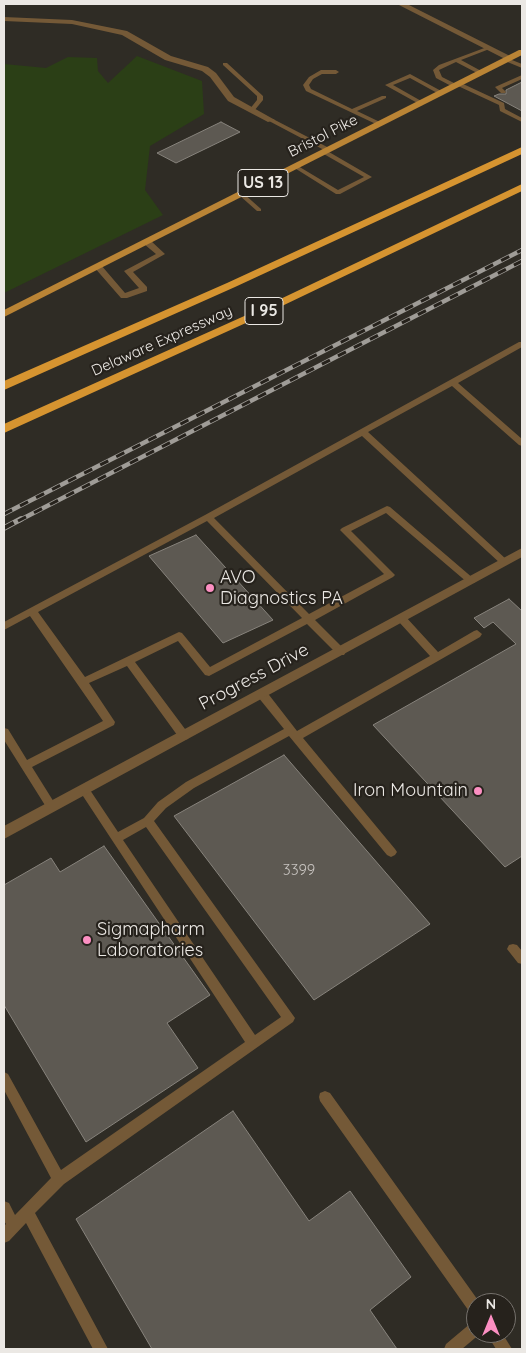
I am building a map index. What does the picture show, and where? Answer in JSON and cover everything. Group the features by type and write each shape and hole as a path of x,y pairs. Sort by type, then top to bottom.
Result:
{"highway":[{"name":"Delaware Expressway","path":"4,386 231,285 522,150"},
{"name":"Delaware Expressway","path":"4,430 255,315 522,187"}],"main road":[{"name":"Bristol Pike","path":"4,314 522,52"}],"street":[{"path":"401,4 508,59"},
{"path":"4,19 72,22 124,33 168,58 205,69 213,75 227,95 271,120"},
{"name":"Progress Drive","path":"4,834 522,552"}],"lane":[{"path":"489,48 456,60 436,70 439,78 502,104 502,110 522,120"},
{"path":"508,59 522,66"},
{"path":"456,60 480,73"},
{"path":"224,64 260,96 260,100 252,110"},
{"path":"336,72 321,72 306,84 308,90 317,96 380,124"},
{"path":"421,103 388,85 410,76 441,93"},
{"path":"503,92 498,87 515,81 522,85"},
{"path":"352,111 384,97"},
{"path":"271,120 369,177 338,193 296,167"},
{"path":"242,194 259,210"},
{"path":"98,267 124,296 144,289 128,272 161,254 147,242"},
{"path":"4,626 208,517 522,344"},
{"path":"452,382 522,443"},
{"path":"363,432 504,562"},
{"path":"83,682 179,636 209,672 390,575 345,530 387,509 471,581"},
{"path":"208,517 341,652"},
{"path":"25,766 110,722 32,611"},
{"path":"402,619 437,657"},
{"path":"116,839 148,821 162,805 190,785 294,734 477,634"},
{"path":"129,661 184,736"},
{"path":"262,694 390,852"},
{"path":"4,732 52,807"},
{"path":"84,790 254,1043"},
{"path":"9,1231 59,1180 289,1018 148,821"},
{"path":"513,949 522,959"},
{"path":"4,1078 59,1180"},
{"path":"325,1097 466,1295"},
{"path":"4,1208 9,1231"},
{"path":"27,1212 101,1349"},
{"path":"451,1349 466,1336"}],"green space":[{"path":"137,56 202,81 204,114 150,146 145,190 163,215 4,293 4,64 46,68 68,57 97,58 98,71 108,83"}],"building":[{"path":"522,82 522,111 494,96 506,94 506,90"},
{"path":"221,122 240,132 176,163 157,153"},
{"name":"AVO Diagnostics PA","path":"196,535 273,620 223,643 149,556"},
{"name":"Iron Mountain","path":"509,599 522,611 522,856 505,867 373,725 516,644 493,622 484,628 474,618"},
{"name":"Sigmapharm Laboratories","path":"284,755 430,924 314,1000 174,816"},
{"name":"Sigmapharm Laboratories","path":"104,846 210,995 167,1023 198,1068 86,1142 4,1005 4,885 51,858 60,872"},
{"path":"233,1111 309,1221 350,1191 411,1277 370,1310 397,1349 152,1349 76,1219"}],"railway":[{"path":"4,514 522,250"},
{"path":"18,521 522,261"},
{"path":"4,528 21,519"}],"place":[{"name":"AVO Diagnostics PA","path":"210,588"},
{"name":"Iron Mountain","path":"478,791"},
{"name":"Sigmapharm Laboratories","path":"87,940"}]}
